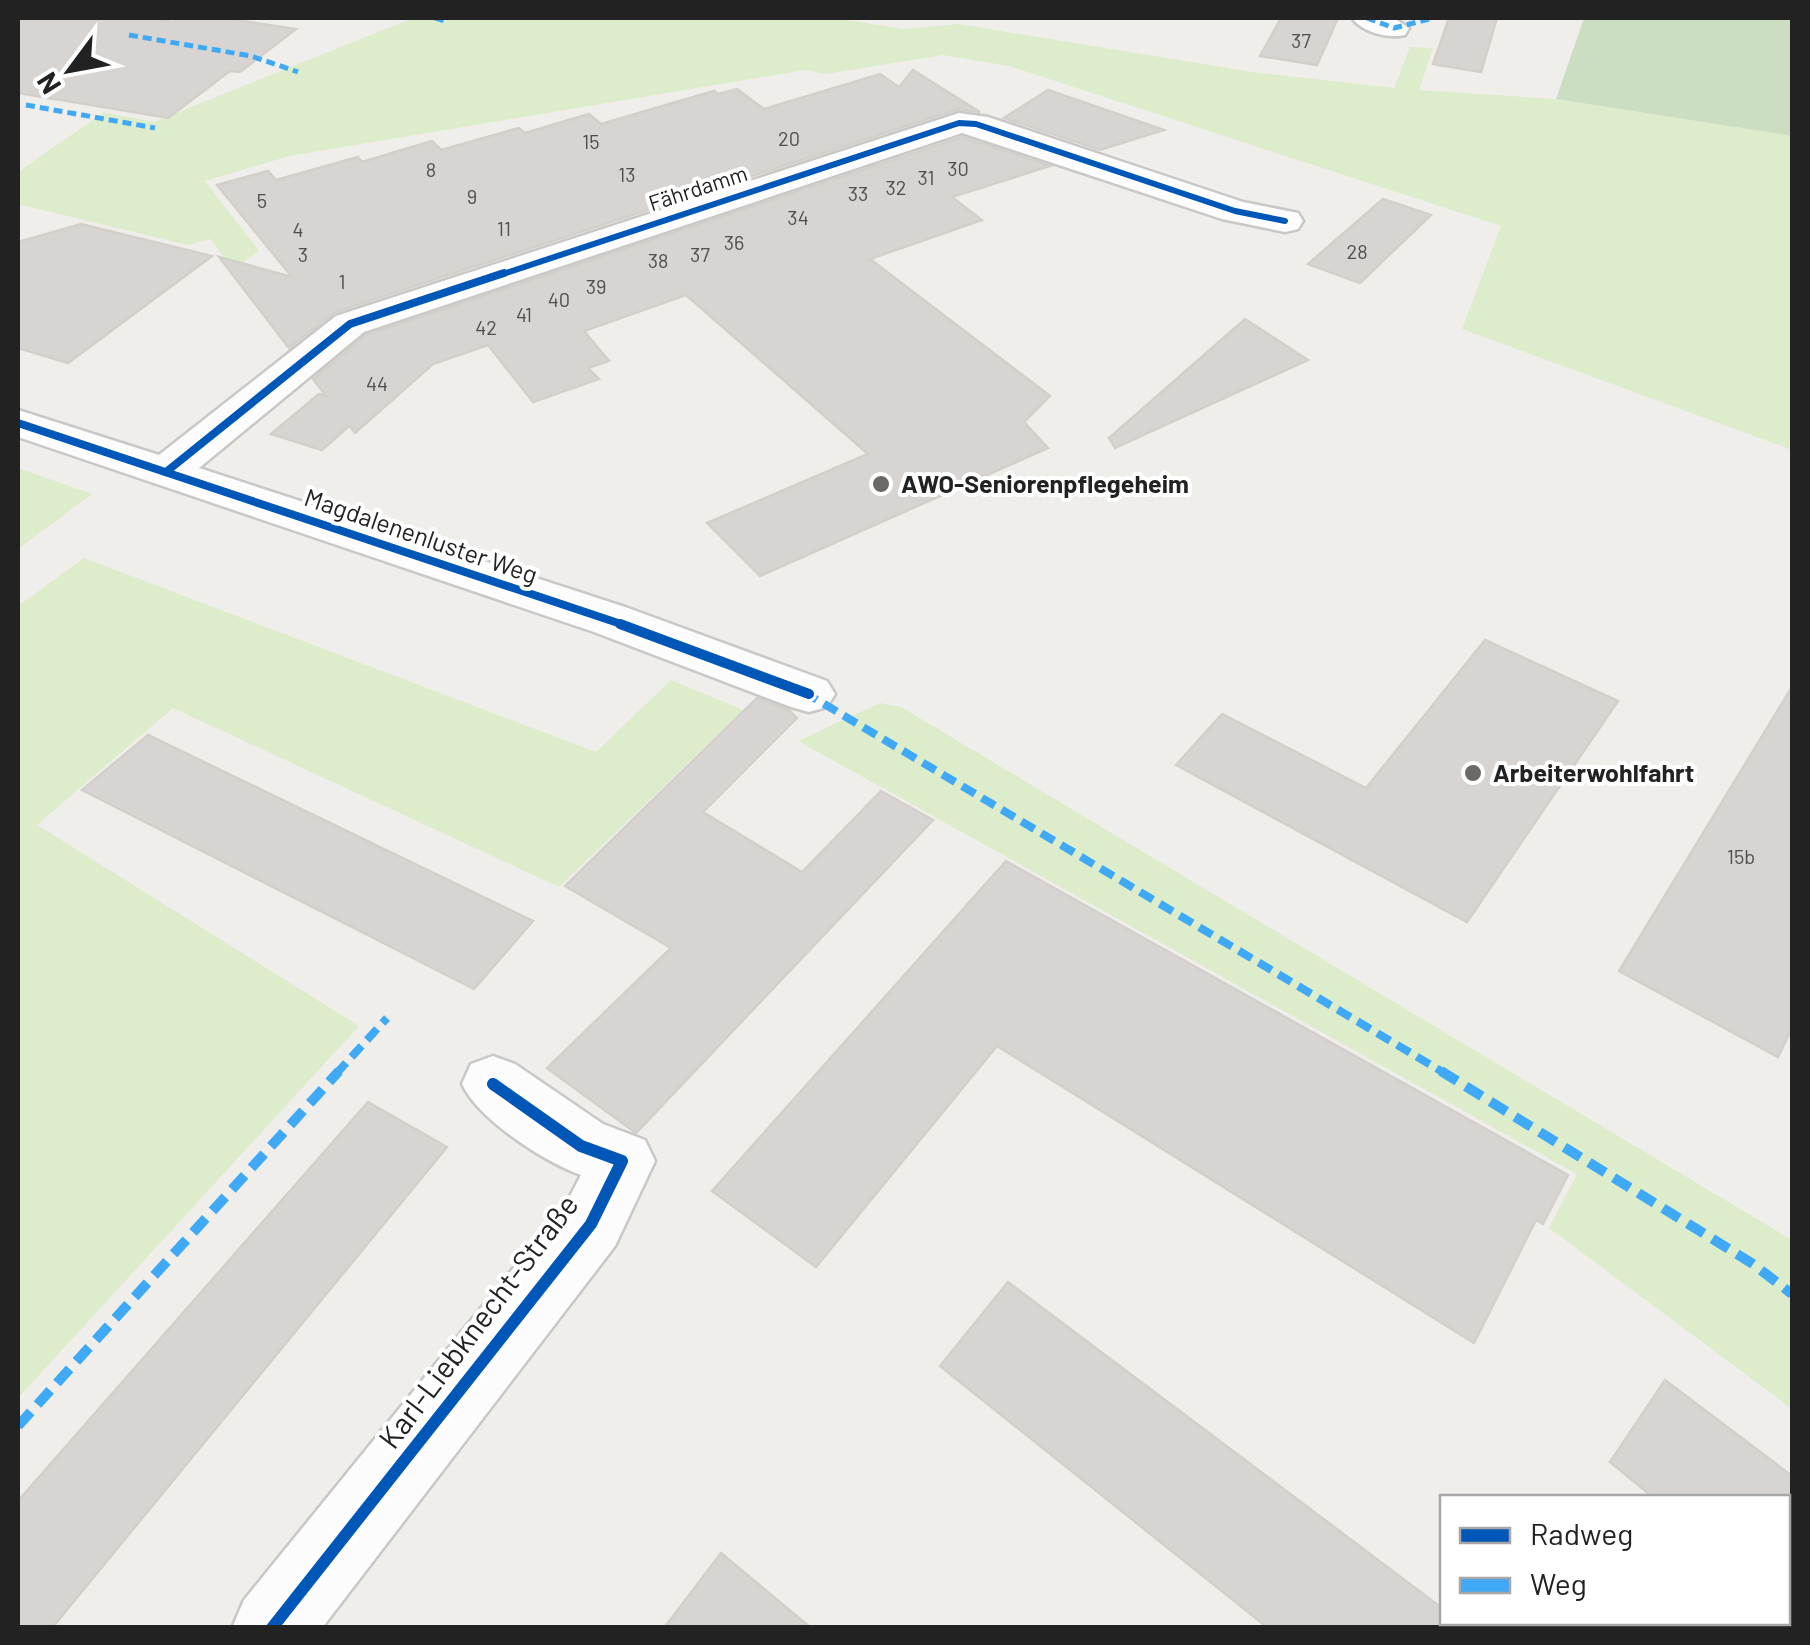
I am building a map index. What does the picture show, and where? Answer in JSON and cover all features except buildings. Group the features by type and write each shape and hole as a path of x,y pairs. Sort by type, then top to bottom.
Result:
{"street":[{"name":"Fährdamm","path":"166,472 350,324 960,123 976,124 1235,211 1285,221"},
{"name":"Magdalenenluster Weg","path":"18,423 611,620 809,694"},
{"name":"Karl-Liebknecht-Straße","path":"272,1628 592,1224 622,1161 581,1146 493,1084"}],"green space":[{"path":"413,18 834,18 904,29 958,24 1253,72 1394,88 1410,47 1433,48 1419,90 1556,99 1792,136 1792,450 1462,329 1501,226 1009,66 943,55 826,74 805,70 289,156 205,181 259,251 233,269 210,239 188,245 18,204 18,172 104,112 154,122"},
{"path":"1584,18 1792,18 1792,136 1556,99"},
{"path":"18,468 92,494 18,549"},
{"path":"84,558 596,752 671,680 743,710 559,887 173,708 37,825 359,1026 18,1398 18,606"},
{"path":"880,703 901,707 1792,1240 1792,1409 1549,1228 1577,1174 798,741"},
{"path":"1756,1625 1758,1627 1498,1627"}],"marked path":[{"path":"435,18 445,21"},
{"path":"1367,18 1394,28 1433,18"},
{"path":"129,35 251,56 298,72"},
{"path":"26,105 155,128"},
{"path":"804,692 1550,1136 1753,1264 1792,1294"},
{"path":"18,1426 387,1018"}],"cycle path":[{"path":"166,472 350,324 959,123 976,124 1235,211 1285,221"},
{"path":"18,423 611,620 809,694"},
{"path":"272,1628 591,1224 622,1161 581,1146 493,1084"}],"place":[{"name":"AWO-Seniorenpflegeheim","path":"881,484"},
{"name":"Arbeiterwohlfahrt","path":"1473,773"}]}
